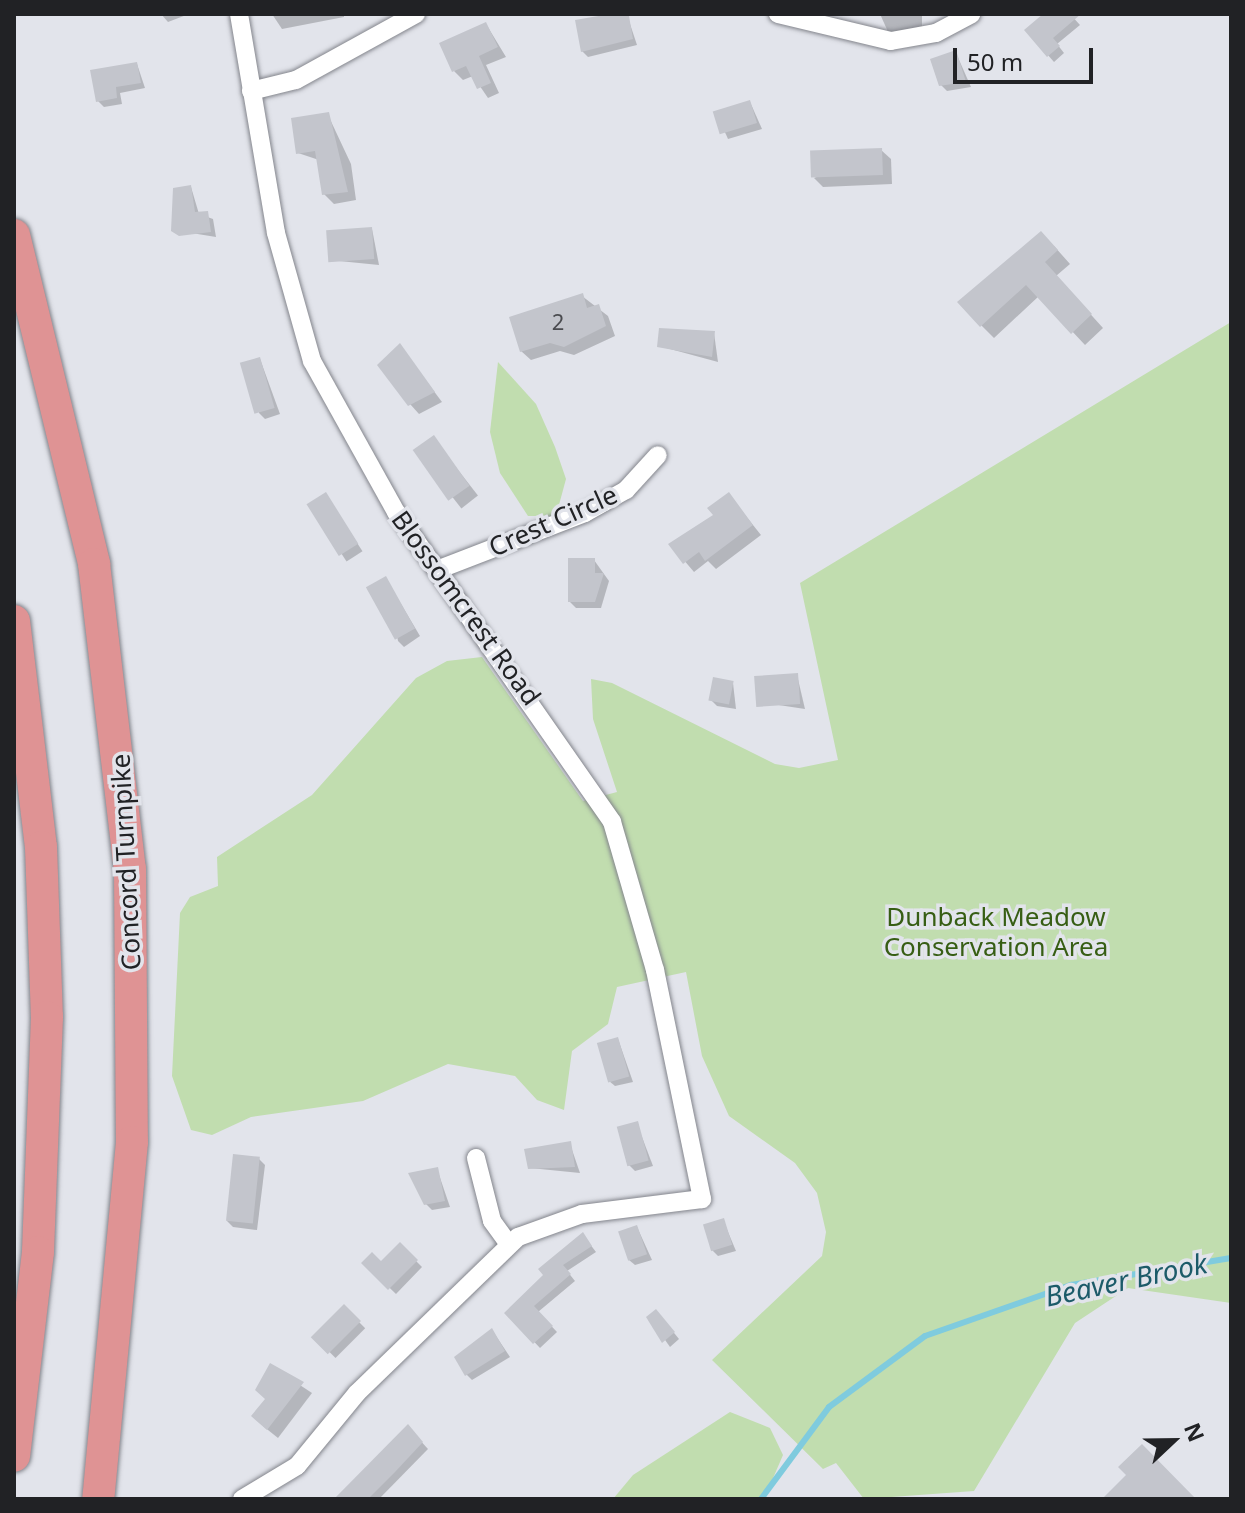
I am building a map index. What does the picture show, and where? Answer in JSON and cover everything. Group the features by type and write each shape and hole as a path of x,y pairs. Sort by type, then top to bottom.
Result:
{"highway":[{"name":"Concord Turnpike","path":"14,235 87,531 128,835 132,1142 98,1499"},
{"path":"14,621 41,847 47,1017 38,1252 14,1456"}],"street":[{"name":"Blossomcrest Road","path":"239,14 276,233 312,361 346,432 437,570 612,822 655,970 702,1199 582,1214 542,1224 509,1244"},
{"path":"251,91 296,80 416,14"},
{"path":"778,14 891,41 936,33 971,14"},
{"name":"Crest Circle","path":"437,570 585,513 626,490 658,455"},
{"path":"242,1499 297,1466 396,1353 509,1244 492,1221 476,1158"}],"green space":[{"name":"Dunback Meadow Conservation Area","path":"1231,322 1231,1303 1128,1288 1075,1323 974,1491 864,1499 836,1463 823,1469 712,1360 822,1256 826,1232 817,1193 795,1163 729,1116 702,1056 686,972 617,987 608,1024 572,1051 564,1110 537,1100 515,1076 448,1064 363,1101 251,1117 212,1135 191,1130 172,1076 180,913 190,897 218,886 217,857 312,795 416,678 447,661 482,657 583,801 617,792 593,719 591,679 612,683 775,764 799,768 838,760 800,583"},
{"path":"498,362 536,404 555,447 566,479 556,516 528,516 500,473 490,432"},
{"path":"730,1412 770,1428 783,1455 764,1499 613,1499 633,1475"}],"building":[{"path":"610,14 629,16 633,39 581,52 575,20"},
{"path":"1043,14 1081,14 1053,38 1060,46 1047,57 1024,30"},
{"path":"486,22 498,47 479,56 491,83 477,89 466,66 452,72 439,43"},
{"path":"956,50 966,82 939,86 930,59"},
{"path":"137,62 141,83 116,87 117,98 96,102 90,70"},
{"path":"750,100 757,123 720,134 713,111"},
{"path":"329,112 348,192 322,195 315,151 296,154 291,118"},
{"path":"882,148 883,175 811,177 810,151"},
{"path":"191,185 195,212 208,211 211,232 179,236 171,231 173,188"},
{"path":"372,227 374,259 328,262 326,230"},
{"path":"1041,231 1058,250 1045,262 1092,314 1071,334 1026,285 980,327 957,302"},
{"path":"583,293 587,308 599,304 606,326 564,347 550,343 520,352 509,317"},
{"path":"659,328 715,331 712,357 657,347"},
{"path":"400,343 435,392 408,406 377,365"},
{"path":"260,357 275,408 254,414 240,363"},
{"path":"434,435 470,486 448,501 413,450"},
{"path":"326,492 358,544 339,556 306,504"},
{"path":"729,492 753,525 705,561 699,552 683,564 668,544 713,515 707,508"},
{"path":"568,558 595,558 595,573 604,573 595,602 568,602"},
{"path":"386,576 415,628 395,640 366,587"},
{"path":"798,673 800,704 756,707 754,676"},
{"path":"713,677 734,681 729,705 708,701"},
{"path":"618,1037 629,1076 608,1082 597,1043"},
{"path":"638,1121 649,1161 627,1166 617,1127"},
{"path":"571,1141 575,1167 528,1169 524,1149"},
{"path":"233,1154 260,1157 253,1223 226,1221"},
{"path":"438,1167 445,1201 424,1205 408,1173"},
{"path":"724,1218 732,1245 711,1251 703,1224"},
{"path":"637,1225 647,1254 628,1261 618,1232"},
{"path":"583,1232 592,1246 563,1265 571,1274 534,1306 553,1326 533,1344 504,1313 543,1275 538,1269"},
{"path":"400,1242 418,1260 388,1290 361,1263 372,1252 381,1261"},
{"path":"344,1304 361,1321 328,1354 311,1337"},
{"path":"656,1309 675,1332 662,1343 646,1317"},
{"path":"492,1328 505,1351 465,1376 454,1357"},
{"path":"270,1363 304,1382 267,1430 251,1416 265,1399 255,1390"},
{"path":"408,1424 423,1442 395,1472 368,1499 334,1499"},
{"path":"1142,1444 1196,1499 1102,1499 1126,1475 1118,1467"}],"waterway":[{"name":"Beaver Brook","path":"761,1499 829,1407 925,1336 1071,1285 1231,1258"}]}
